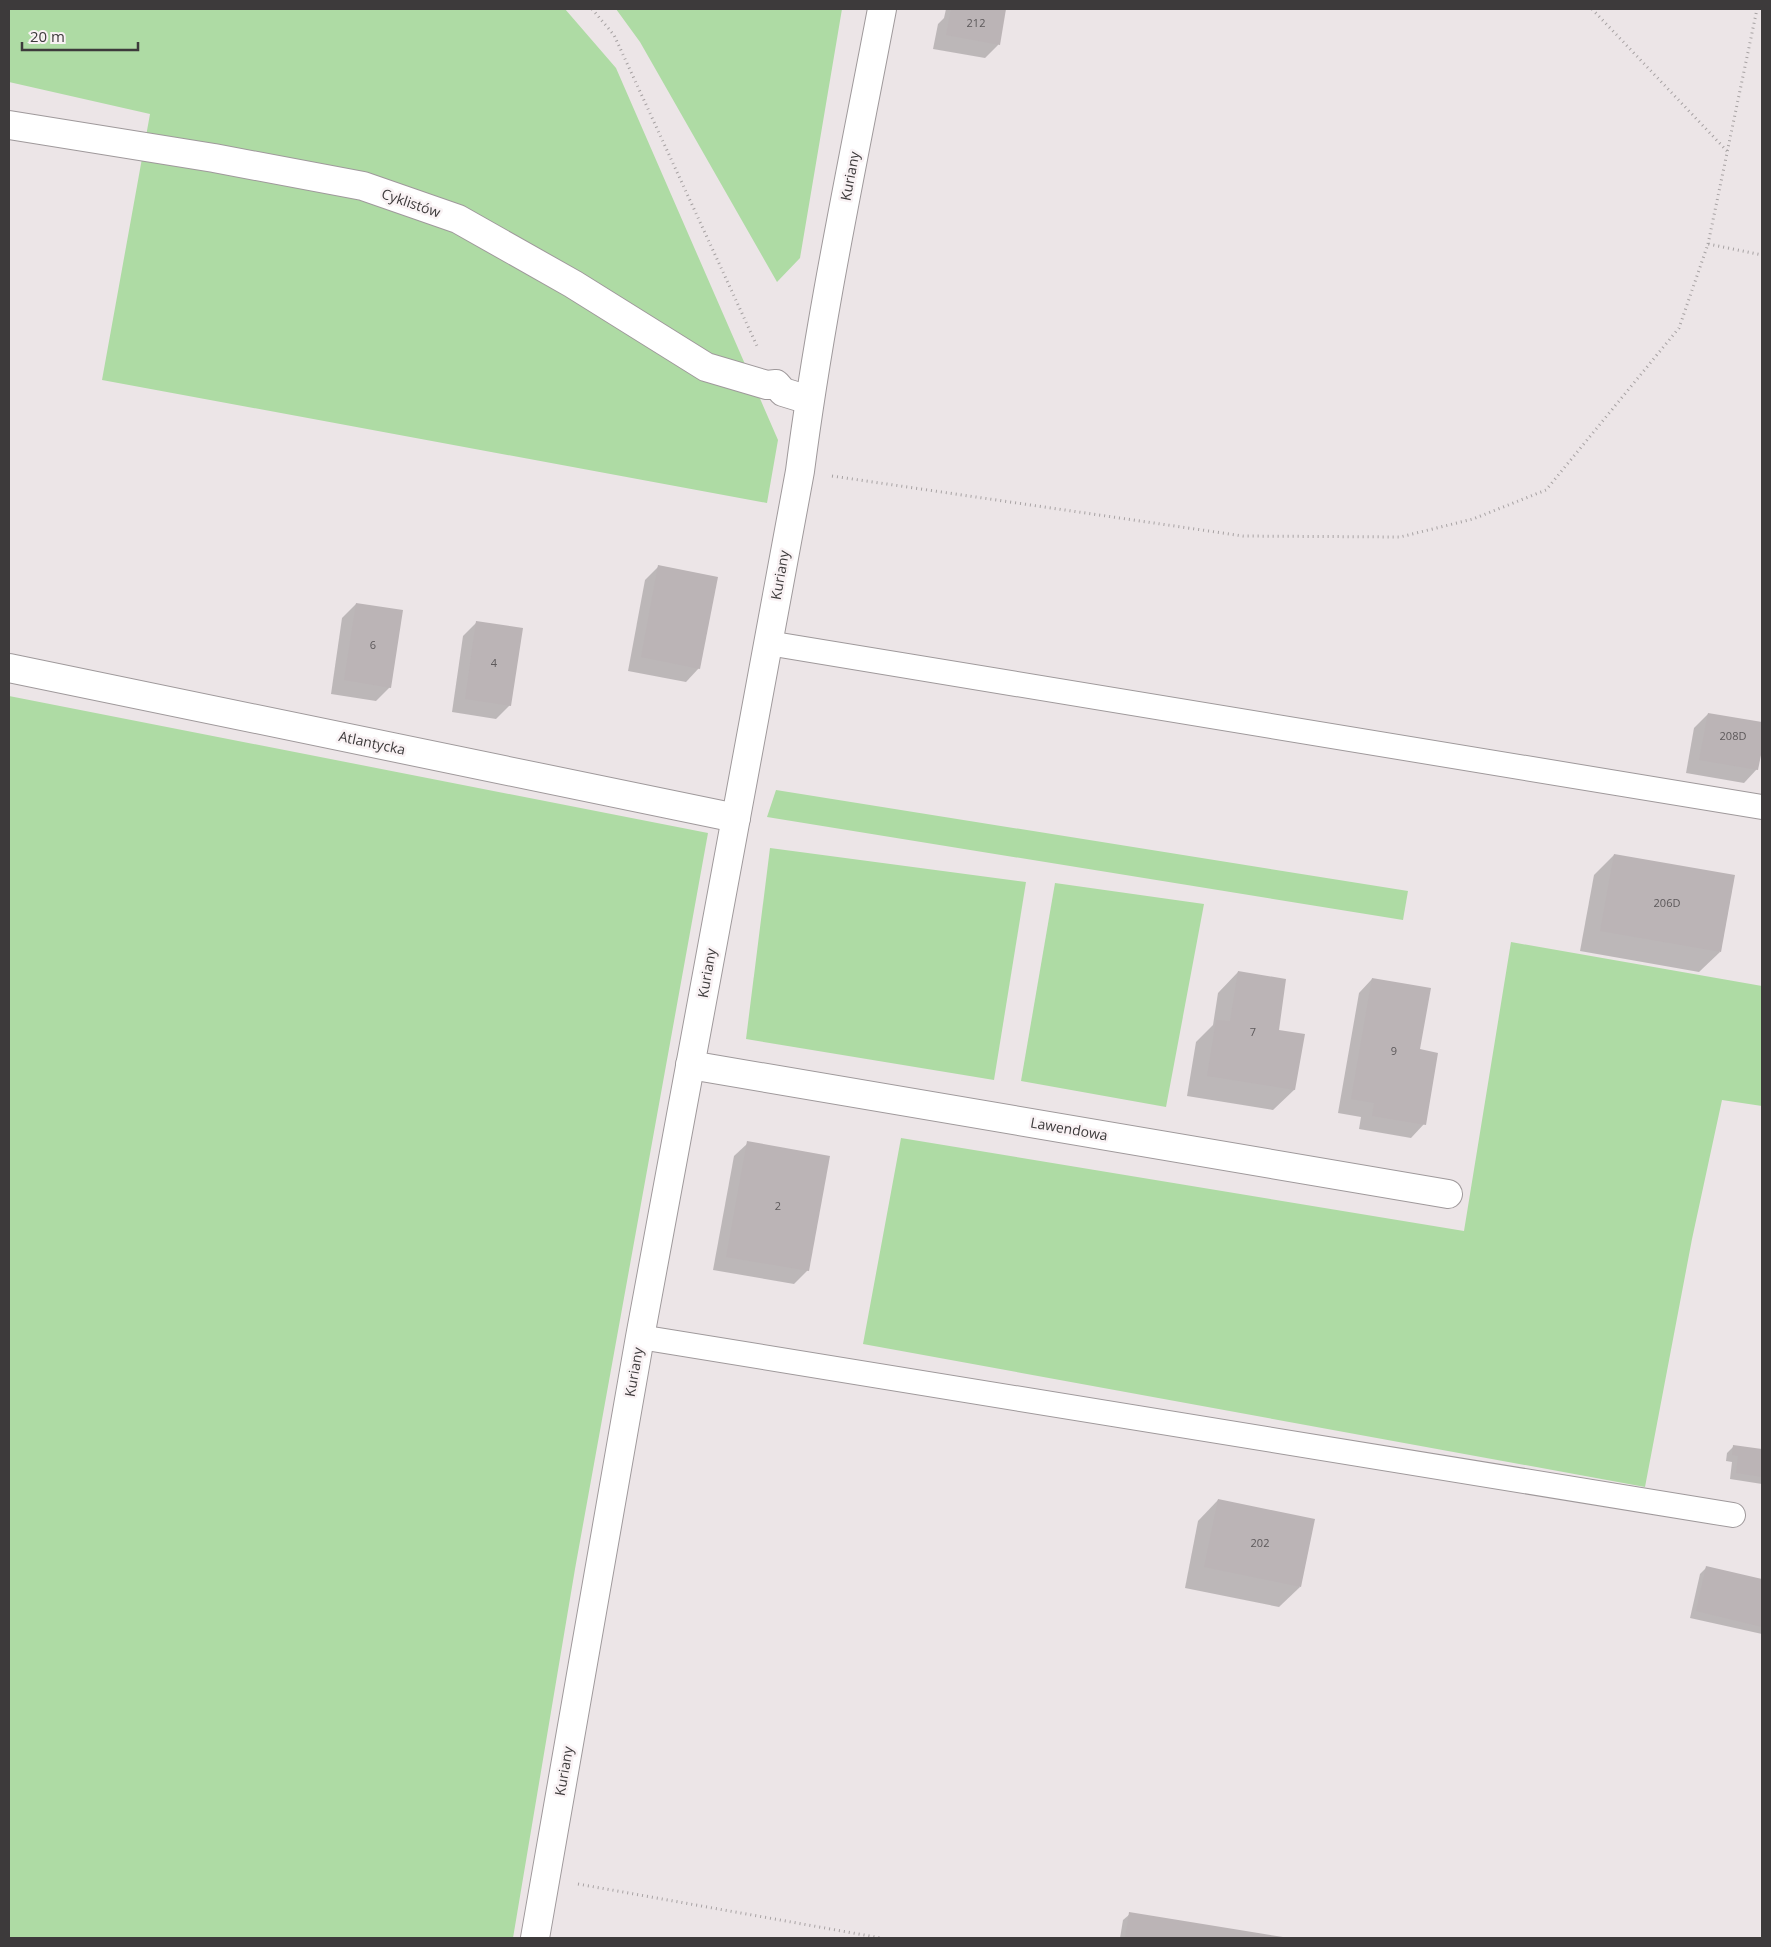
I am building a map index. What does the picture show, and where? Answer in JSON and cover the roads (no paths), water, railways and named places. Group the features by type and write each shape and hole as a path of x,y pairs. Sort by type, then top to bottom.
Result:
{"street":[{"name":"Kuriany","path":"535,1938 640,1337 800,471 809,400 882,9"},
{"name":"Cyklistów","path":"9,125 214,158 363,186 458,219 573,284 706,367 767,385 776,384 783,392 809,400"},
{"name":"Atlantycka","path":"9,668 736,818"},
{"name":"Lawendowa","path":"690,1065 1448,1194"}],"lane":[{"path":"768,643 1762,807"},
{"path":"640,1337 1733,1515"}]}
